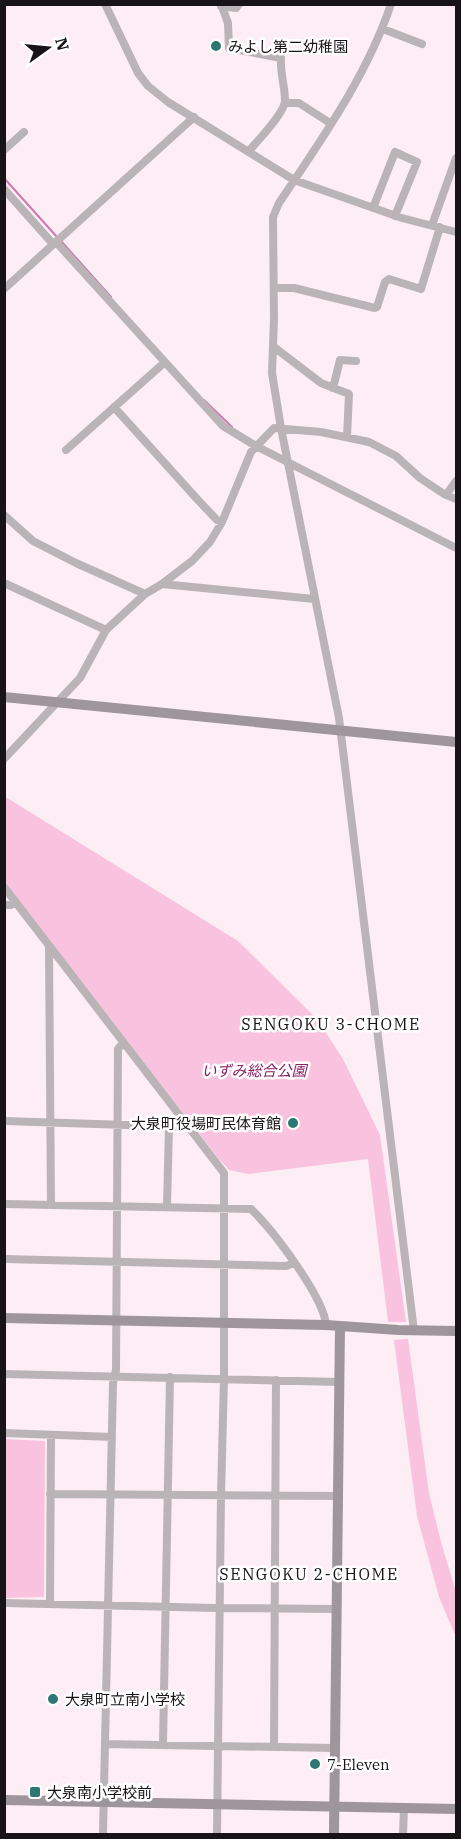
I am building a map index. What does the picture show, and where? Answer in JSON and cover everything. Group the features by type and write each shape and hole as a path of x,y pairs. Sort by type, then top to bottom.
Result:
{"street":[{"path":"105,4 127,52 148,86 168,102 294,180 395,216 456,232"},
{"path":"221,5 236,8 239,4"},
{"path":"391,4 383,29 352,88 279,203 273,217 274,347 272,373 340,731 414,1331"},
{"path":"221,5 228,22 230,48 281,58 280,69 285,103 249,151"},
{"path":"383,29 422,44"},
{"path":"285,103 299,103 330,123"},
{"path":"4,289 194,117"},
{"path":"4,150 24,132"},
{"path":"373,208 395,152 417,162 395,216"},
{"path":"274,288 294,288 375,308 389,279 421,289 456,158"},
{"path":"4,189 223,426 256,446 456,549"},
{"path":"274,347 321,382 349,394 347,437"},
{"path":"333,388 340,360 356,361"},
{"path":"66,450 165,362"},
{"path":"114,407 198,500 217,520 222,522"},
{"path":"6,753 80,678 106,630 145,594 192,561 210,542 222,522 245,463 256,446 274,428 369,442 396,456 420,478 456,499"},
{"path":"446,495 456,481"},
{"path":"4,515 33,541 75,563 145,594"},
{"path":"4,583 106,630"},
{"path":"162,584 314,599"},
{"path":"4,697 456,742"},
{"path":"4,887 224,1173 224,1378 217,1834"},
{"path":"4,904 10,905 15,902"},
{"path":"49,947 51,1204"},
{"path":"103,1834 115,1376 118,1049 123,1043"},
{"path":"4,1121 188,1127"},
{"path":"167,1206 169,1126"},
{"path":"4,1204 251,1209 294,1263 319,1305 326,1325"},
{"path":"4,1259 286,1266 294,1263"},
{"path":"4,1318 326,1325 414,1331 456,1331"},
{"path":"334,1834 340,1326"},
{"path":"4,1374 340,1382"},
{"path":"163,1744 170,1377"},
{"path":"274,1746 276,1380"},
{"path":"4,1433 112,1437"},
{"path":"50,1604 51,1435"},
{"path":"50,1494 339,1496"},
{"path":"4,1603 337,1609"},
{"path":"105,1744 334,1748"},
{"path":"4,1800 456,1809"},
{"path":"403,1834 404,1808"}],"green space":[{"name":"いずみ総合公園","path":"4,796 238,941 317,1019 343,1059 380,1135 406,1322 388,1322 368,1159 248,1174 229,1170 5,883"},
{"path":"408,1339 429,1493 456,1592 456,1637 439,1597 417,1516 394,1340"},
{"path":"4,1439 45,1441 44,1597 5,1598"}],"waterway":[{"path":"4,178 57,237"},
{"path":"61,241 111,297"},
{"path":"204,400 232,427"}],"place":[{"name":"みよし第二幼稚園","path":"216,46"},
{"name":"大泉町役場町民体育館","path":"293,1123"},
{"name":"大泉町立南小学校","path":"53,1699"},
{"name":"7-Eleven","path":"315,1764"},
{"name":"大泉南小学校前","path":"35,1792"}],"district":[{"name":"SENGOKU 3-CHOME","path":"331,1024"},
{"name":"SENGOKU 2-CHOME","path":"309,1574"}]}
